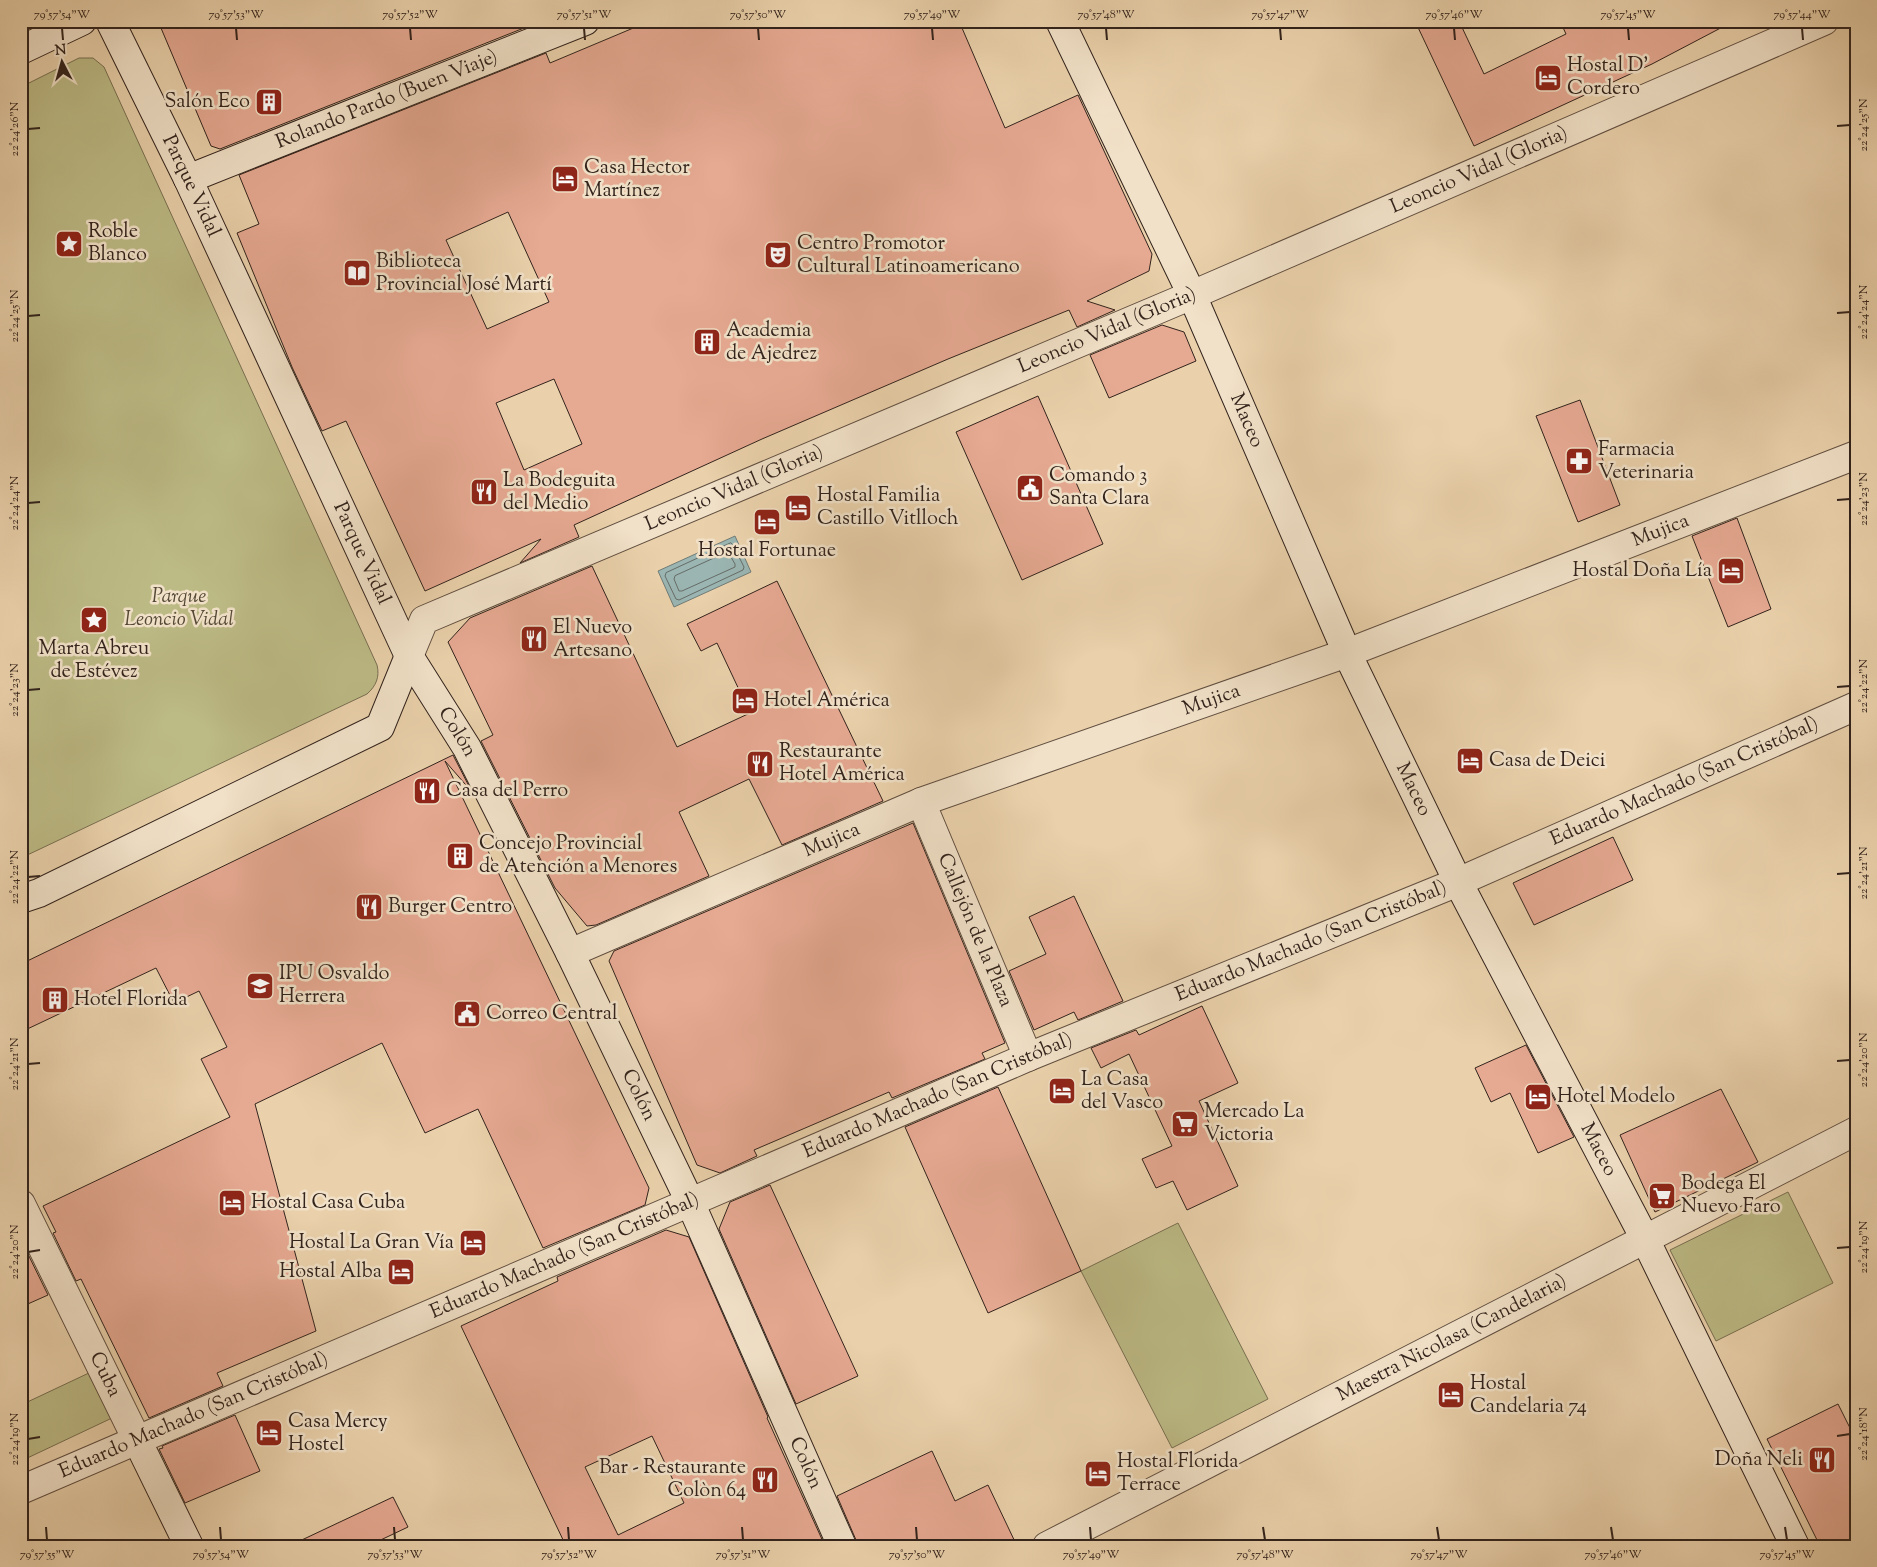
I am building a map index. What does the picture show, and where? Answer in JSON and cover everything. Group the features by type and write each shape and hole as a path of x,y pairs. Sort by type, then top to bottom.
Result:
{"street":[{"path":"21,50 82,21"},
{"name":"Parque Vidal","path":"110,21 188,179 409,656"},
{"name":"Rolando Pardo (Buen Viaje)","path":"188,179 586,21"},
{"name":"Maceo","path":"1060,21 1192,295 1347,653 1458,882 1646,1239 1795,1546"},
{"name":"Leoncio Vidal (Gloria)","path":"409,656 424,620 1192,295 1824,21"},
{"name":"Mujica","path":"570,953 921,802 1347,653 1856,455"},
{"path":"21,899 39,893 380,727 409,656"},
{"name":"Colón","path":"409,656 467,748 570,953 690,1202 842,1546"},
{"name":"Eduardo Machado (San Cristóbal)","path":"21,1490 1028,1057 1458,882 1856,706"},
{"name":"Callejón de la Plaza","path":"921,802 1028,1057"},
{"name":"Maestra Nicolasa (Candelaria)","path":"1047,1546 1856,1131"},
{"name":"Cuba","path":"21,1204 188,1546"}],"green space":[{"name":"Parque Leoncio Vidal","path":"79,58 93,58 104,67 377,665 378,677 373,688 367,694 21,858 21,87"},
{"path":"1788,1192 1833,1283 1716,1341 1670,1250"},
{"path":"1178,1223 1268,1399 1172,1448 1081,1271"},
{"path":"91,1372 112,1418 21,1461 21,1405"}],"water":[{"path":"735,536 751,572 674,607 658,571"}],"building":[{"name":"Salón Eco","path":"158,21 533,21 534,24 220,149 211,146"},
{"path":"650,21 959,21 1005,128 1078,95 1152,254 1149,271 1087,301 1115,310 1077,327 1069,310 948,359 762,439 574,525 579,537 520,563 541,539 425,591 346,421 322,431 292,367 237,233 259,224 239,175 546,53 550,63","holes":["508,212 549,302 487,329 446,240","554,379 582,444 524,470 496,403"]},
{"path":"1415,21 1459,21 1484,74 1566,34 1560,21 1734,21 1652,64 1474,146"},
{"path":"1162,325 1184,332 1196,361 1109,398 1090,355"},
{"name":"Comando 3 Santa Clara","path":"1038,396 1103,544 1022,580 956,432"},
{"name":"Farmacia Veterinaria","path":"1580,400 1620,505 1578,522 1536,416"},
{"name":"Hostal Doña Lía","path":"1737,518 1771,609 1728,627 1692,536"},
{"path":"592,566 677,747 750,713 717,643 701,651 687,624 777,581 883,801 782,845 749,779 679,812 709,876 596,925 587,926 555,888 481,741 493,735 448,642 470,618"},
{"path":"453,755 472,792 445,761 649,1188 645,1205 543,1248 478,1109 425,1133 382,1043 255,1104 316,1331 217,1373 223,1386 149,1418 81,1279 76,1281 53,1233 56,1232 43,1206 230,1117 201,1059 227,1047 199,991 174,1003 156,968 21,1032 21,964"},
{"path":"913,823 1005,1043 982,1053 985,1059 892,1098 889,1092 754,1150 757,1156 720,1173 697,1165 609,961 614,951"},
{"path":"1613,837 1633,880 1534,925 1513,883"},
{"path":"1074,896 1123,1001 1078,1020 1074,1012 1034,1030 1009,971 1046,954 1029,917"},
{"name":"Mercado La Victoria","path":"1202,1006 1238,1083 1199,1101 1238,1186 1187,1210 1173,1181 1156,1188 1142,1159 1172,1146 1129,1054 1101,1068 1091,1048 1136,1030 1139,1035"},
{"name":"Hotel Modelo","path":"1526,1045 1574,1137 1538,1153 1510,1093 1491,1102 1475,1068"},
{"path":"998,1087 1081,1271 988,1313 905,1127"},
{"path":"1721,1089 1758,1162 1655,1212 1620,1135"},
{"path":"770,1185 858,1376 796,1404 719,1229 730,1202"},
{"path":"666,1230 689,1237 767,1418 825,1546 566,1546 461,1326 558,1281 557,1277","holes":["652,1436 684,1503 618,1535 585,1467"]},
{"path":"24,1246 48,1295 21,1307 21,1248"},
{"path":"1838,1404 1856,1440 1856,1546 1820,1546 1767,1439"},
{"path":"235,1415 260,1471 185,1503 159,1449 163,1448 162,1446"},
{"path":"932,1451 955,1501 988,1485 1017,1546 857,1546 837,1496"},
{"path":"393,1497 408,1527 368,1546 289,1546"}],"place":[{"name":"Hostal D' Cordero","path":"1548,78"},
{"name":"Salón Eco","path":"269,102"},
{"name":"Casa Hector Martínez","path":"565,179"},
{"name":"Roble Blanco","path":"69,244"},
{"name":"Centro Promotor Cultural Latinoamericano","path":"778,255"},
{"name":"Biblioteca Provincial José Martí","path":"357,273"},
{"name":"Academia de Ajedrez","path":"707,342"},
{"name":"Farmacia Veterinaria","path":"1579,461"},
{"name":"Comando 3 Santa Clara","path":"1030,488"},
{"name":"La Bodeguita del Medio","path":"484,492"},
{"name":"Hostal Familia Castillo Vitlloch","path":"798,508"},
{"name":"Hostal Fortunae","path":"767,522"},
{"name":"Hostal Doña Lía","path":"1731,571"},
{"name":"Marta Abreu de Estévez","path":"94,620"},
{"name":"El Nuevo Artesano","path":"534,639"},
{"name":"Hotel América","path":"745,701"},
{"name":"Casa de Deici","path":"1470,761"},
{"name":"Restaurante Hotel América","path":"760,764"},
{"name":"Casa del Perro","path":"427,791"},
{"name":"Concejo Provincial de Atención a Menores","path":"460,856"},
{"name":"Burger Centro","path":"369,907"},
{"name":"IPU Osvaldo Herrera","path":"260,986"},
{"name":"Hotel Florida","path":"55,1000"},
{"name":"Correo Central","path":"467,1014"},
{"name":"La Casa del Vasco","path":"1062,1091"},
{"name":"Hotel Modelo","path":"1538,1097"},
{"name":"Mercado La Victoria","path":"1185,1124"},
{"name":"Bodega El Nuevo Faro","path":"1662,1196"},
{"name":"Hostal Casa Cuba","path":"232,1203"},
{"name":"Hostal La Gran Vía","path":"473,1243"},
{"name":"Hostal Alba","path":"401,1272"},
{"name":"Hostal Candelaria 74","path":"1451,1395"},
{"name":"Casa Mercy Hostel","path":"269,1433"},
{"name":"Doña Neli","path":"1822,1460"},
{"name":"Hostal Florida Terrace","path":"1098,1474"},
{"name":"Bar - Restaurante Colòn 64","path":"765,1480"}]}
